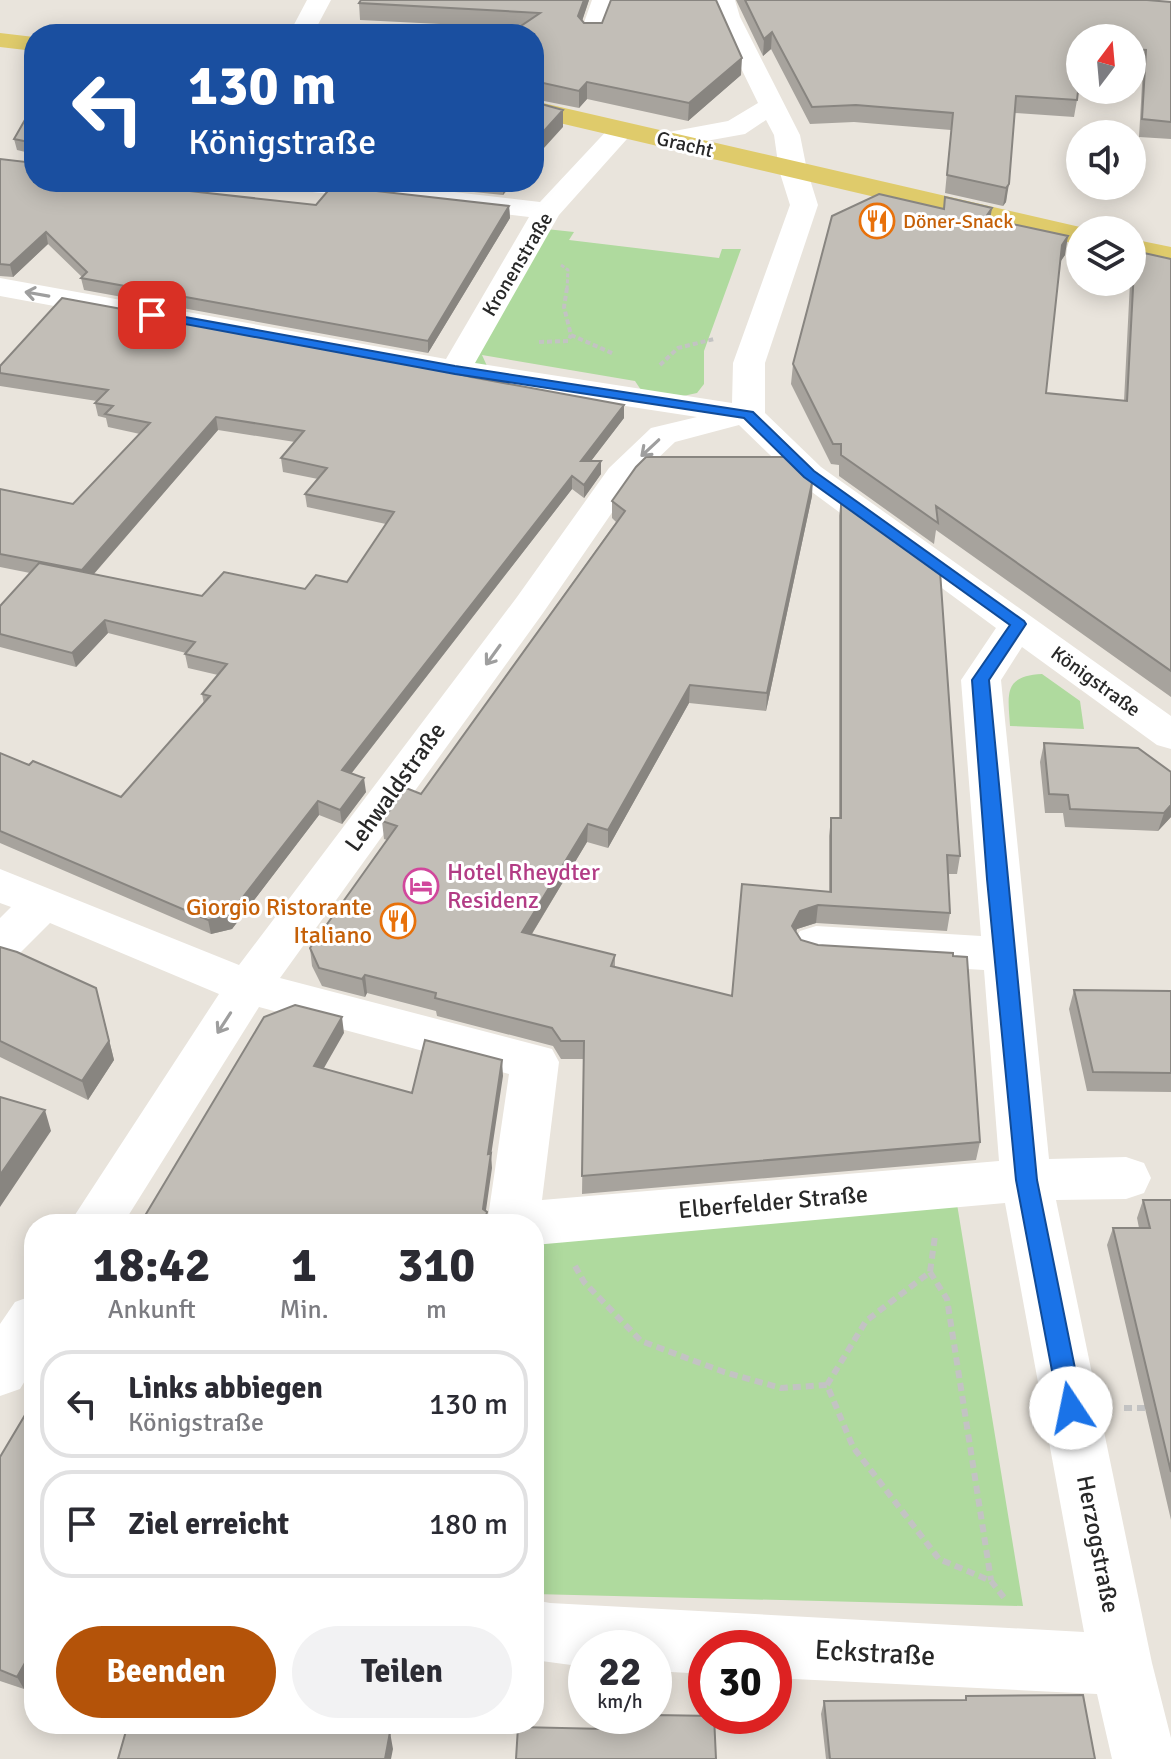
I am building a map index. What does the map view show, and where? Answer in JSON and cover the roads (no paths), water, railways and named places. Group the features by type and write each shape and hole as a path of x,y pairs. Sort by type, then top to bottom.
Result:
{"main road":[{"path":"0,40 24,43"},
{"name":"Gracht","path":"544,112 1066,233"},
{"path":"1146,251 1171,256"}],"street":[{"path":"306,24 319,0"},
{"path":"593,31 604,0"},
{"path":"0,287 455,370 653,385 748,415 749,363 804,205 793,170 787,135 723,0"},
{"path":"667,140 736,128 771,106"},
{"name":"Kronenstraße","path":"455,370 547,211 622,130"},
{"path":"382,192 547,211"},
{"name":"Königstraße","path":"748,415 809,474 1171,736"},
{"name":"Lehwaldstraße","path":"101,1214 248,987 530,605 621,475 663,435 748,415"},
{"name":"Herzogstraße","path":"1018,624 981,680 1026,1180 1121,1663 1144,1759"},
{"path":"0,885 248,987 535,1062 528,1214"},
{"path":"0,945 42,904"},
{"path":"816,943 1004,954"},
{"name":"Elberfelder Straße","path":"544,1222 1026,1180 1126,1178"},
{"path":"0,1371 24,1334"},
{"name":"Eckstraße","path":"544,1632 1058,1663 1121,1663"}],"place":[{"name":"Döner-Snack","path":"877,221"},
{"name":"Hotel Rheydter Residenz","path":"421,886"},
{"name":"Giorgio Ristorante Italiano","path":"398,921"}]}
